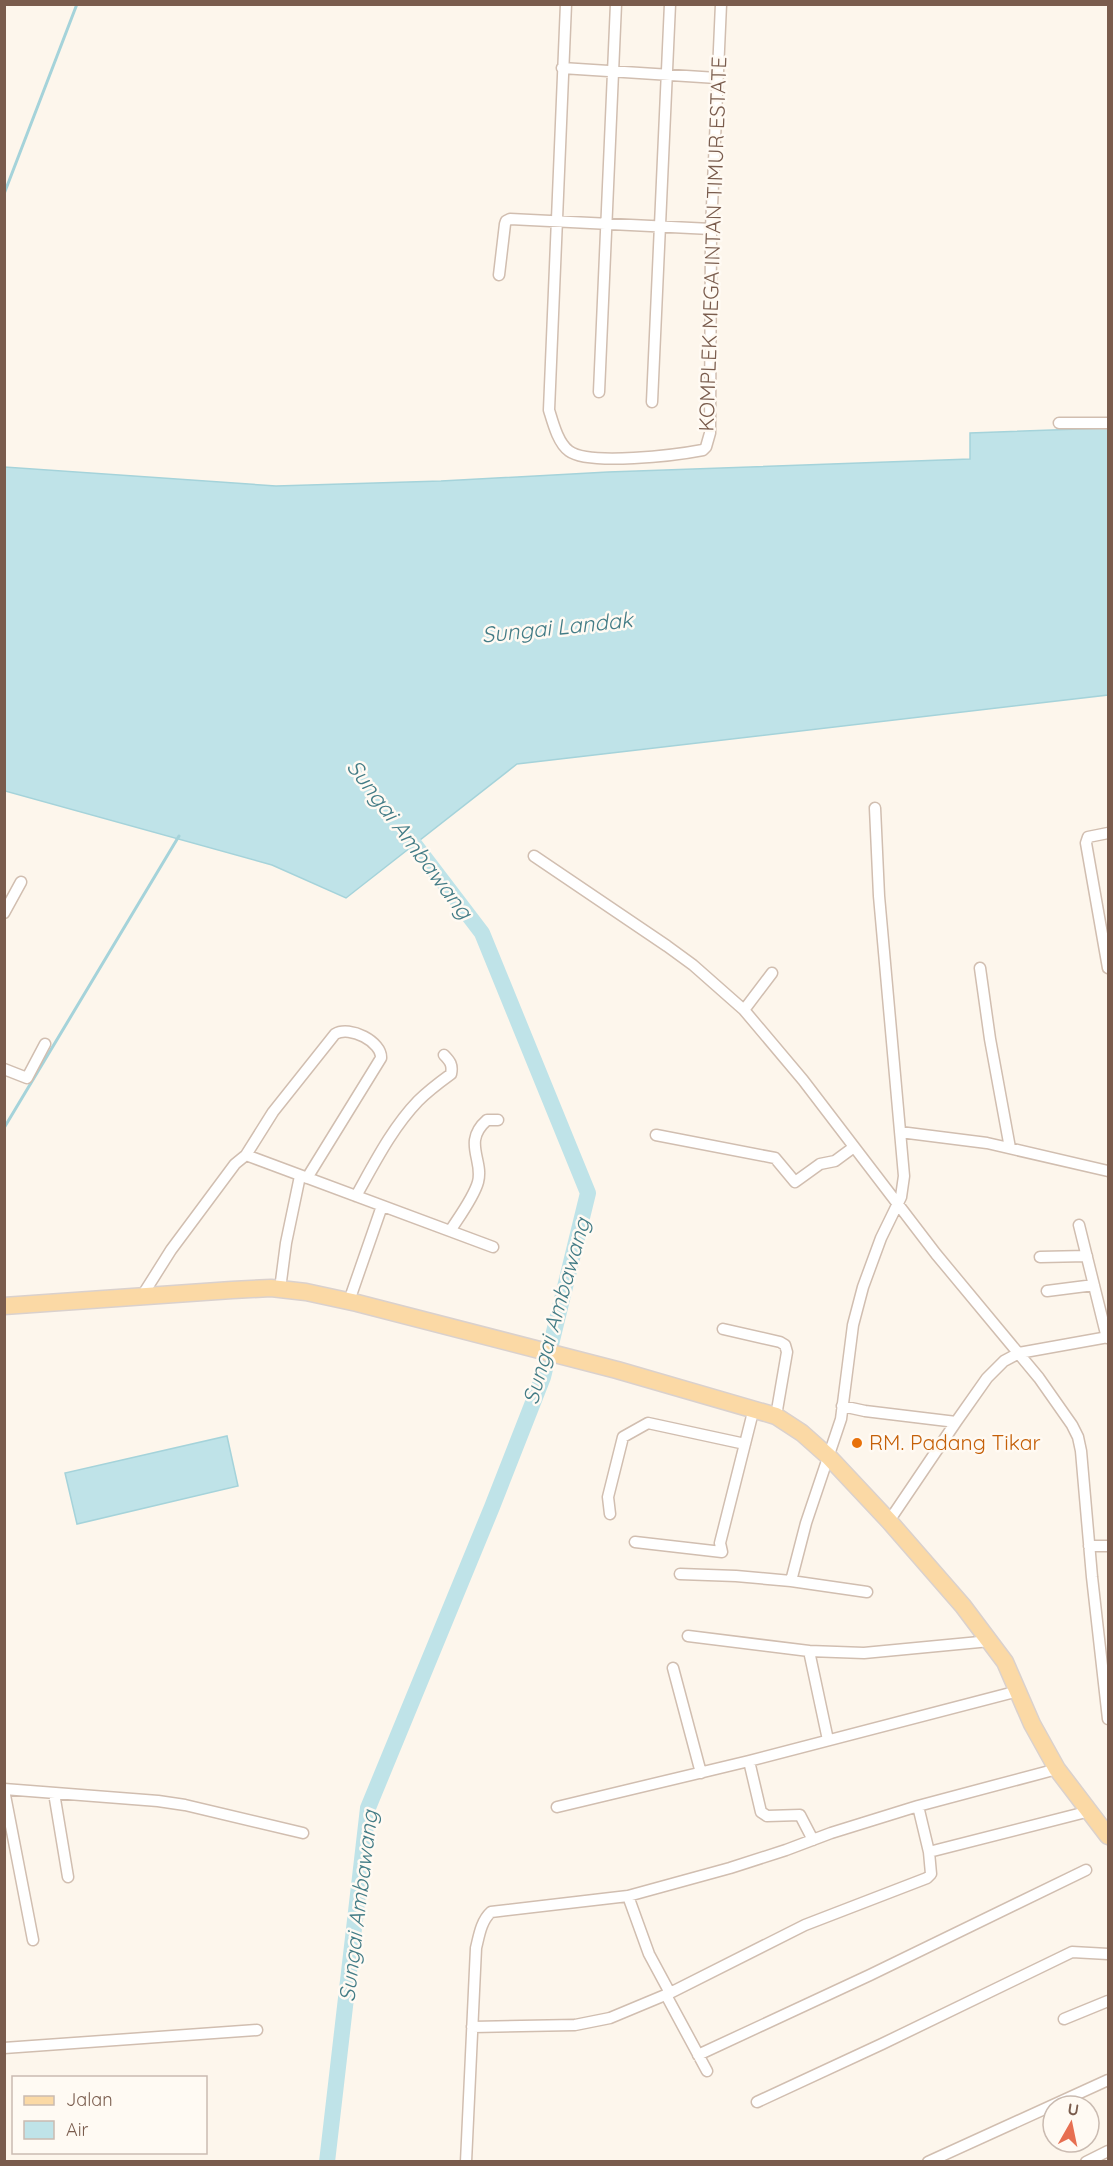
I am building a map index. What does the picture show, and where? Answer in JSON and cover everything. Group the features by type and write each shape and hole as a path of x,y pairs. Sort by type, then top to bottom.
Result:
{"main road":[{"path":"4,1306 232,1290 280,1289 349,1301 617,1370 776,1416 802,1433 828,1456 889,1521 963,1606 1005,1662 1032,1724 1057,1768 1108,1836"}],"street":[{"path":"555,222 566,4"},
{"path":"598,392 616,4"},
{"path":"652,402 670,4"},
{"name":"KOMPLEK MEGA INTAN TIMUR ESTATE","path":"555,222 549,410 557,435 567,450 577,456 587,458 635,459 703,450 710,432 711,229 721,4"},
{"path":"562,68 717,78"},
{"path":"499,275 506,221 510,219 711,229"},
{"path":"1059,423 1108,423"},
{"path":"791,1581 806,1523 838,1432 853,1325 860,1295 877,1247 904,1187 879,896 875,808"},
{"path":"1108,833 1088,837 1086,843 1108,968"},
{"path":"534,856 668,946 744,1010 782,1054 936,1254 1057,1402 1078,1437 1108,1719"},
{"path":"4,913 21,882"},
{"path":"980,968 990,1039 1010,1148"},
{"path":"744,1010 772,973"},
{"path":"142,1296 171,1250 235,1164 246,1155 273,1112 335,1034 341,1030 348,1030 362,1036 379,1048 381,1059 303,1177 286,1243 280,1289"},
{"path":"4,1069 27,1078 45,1044"},
{"path":"356,1196 382,1150 405,1117 419,1100 451,1074 450,1062 444,1055"},
{"path":"450,1231 479,1181 475,1149 477,1132 487,1120 498,1120"},
{"path":"900,1132 1010,1148 1108,1172"},
{"path":"656,1135 775,1158 795,1182 820,1164 835,1161 854,1147"},
{"path":"246,1155 492,1247"},
{"path":"349,1301 382,1206"},
{"path":"889,1521 994,1370 1019,1353 1108,1338 1079,1225"},
{"path":"1040,1257 1087,1256"},
{"path":"1047,1291 1094,1285"},
{"path":"723,1329 785,1345 787,1352 776,1416"},
{"path":"842,1406 956,1422"},
{"path":"635,1542 722,1551 720,1543 754,1408"},
{"path":"610,1514 608,1497 623,1437 648,1423 745,1444"},
{"path":"1089,1546 1108,1546"},
{"path":"680,1574 791,1581 867,1592"},
{"path":"688,1636 809,1652 864,1653 990,1641"},
{"path":"809,1652 828,1740"},
{"path":"673,1668 701,1773"},
{"path":"557,1807 749,1761 1018,1691"},
{"path":"749,1761 761,1812 767,1816 800,1815 813,1840"},
{"path":"466,2162 476,1948 482,1925 490,1912 628,1896 730,1868 918,1806 1057,1768"},
{"path":"33,1940 4,1790 185,1805 303,1833"},
{"path":"54,1793 68,1877"},
{"path":"472,2027 587,2024 618,2015 668,1994 805,1925 927,1878 931,1874 929,1852 918,1806"},
{"path":"929,1852 1090,1810"},
{"path":"698,2055 870,1976 1086,1870"},
{"path":"628,1896 649,1954 707,2072"},
{"path":"757,2102 1072,1952 1108,1954"},
{"path":"1065,2019 1108,2001"},
{"path":"4,2048 257,2030"},
{"path":"928,2162 1108,2080"},
{"path":"1086,2162 1108,2151"}],"water":[{"name":"Sungai Landak","path":"1108,428 1108,695 517,764 346,898 272,865 5,791 5,467 276,486 441,481 608,472 970,459 970,433"},
{"path":"227,1436 238,1486 77,1524 65,1473"}],"waterway":[{"path":"4,194 77,4"},
{"name":"Sungai Ambawang","path":"327,2162 368,1808 543,1377 588,1193 482,933 402,828"},
{"path":"4,1128 179,836"}],"place":[{"name":"RM. Padang Tikar","path":"857,1443"}]}
